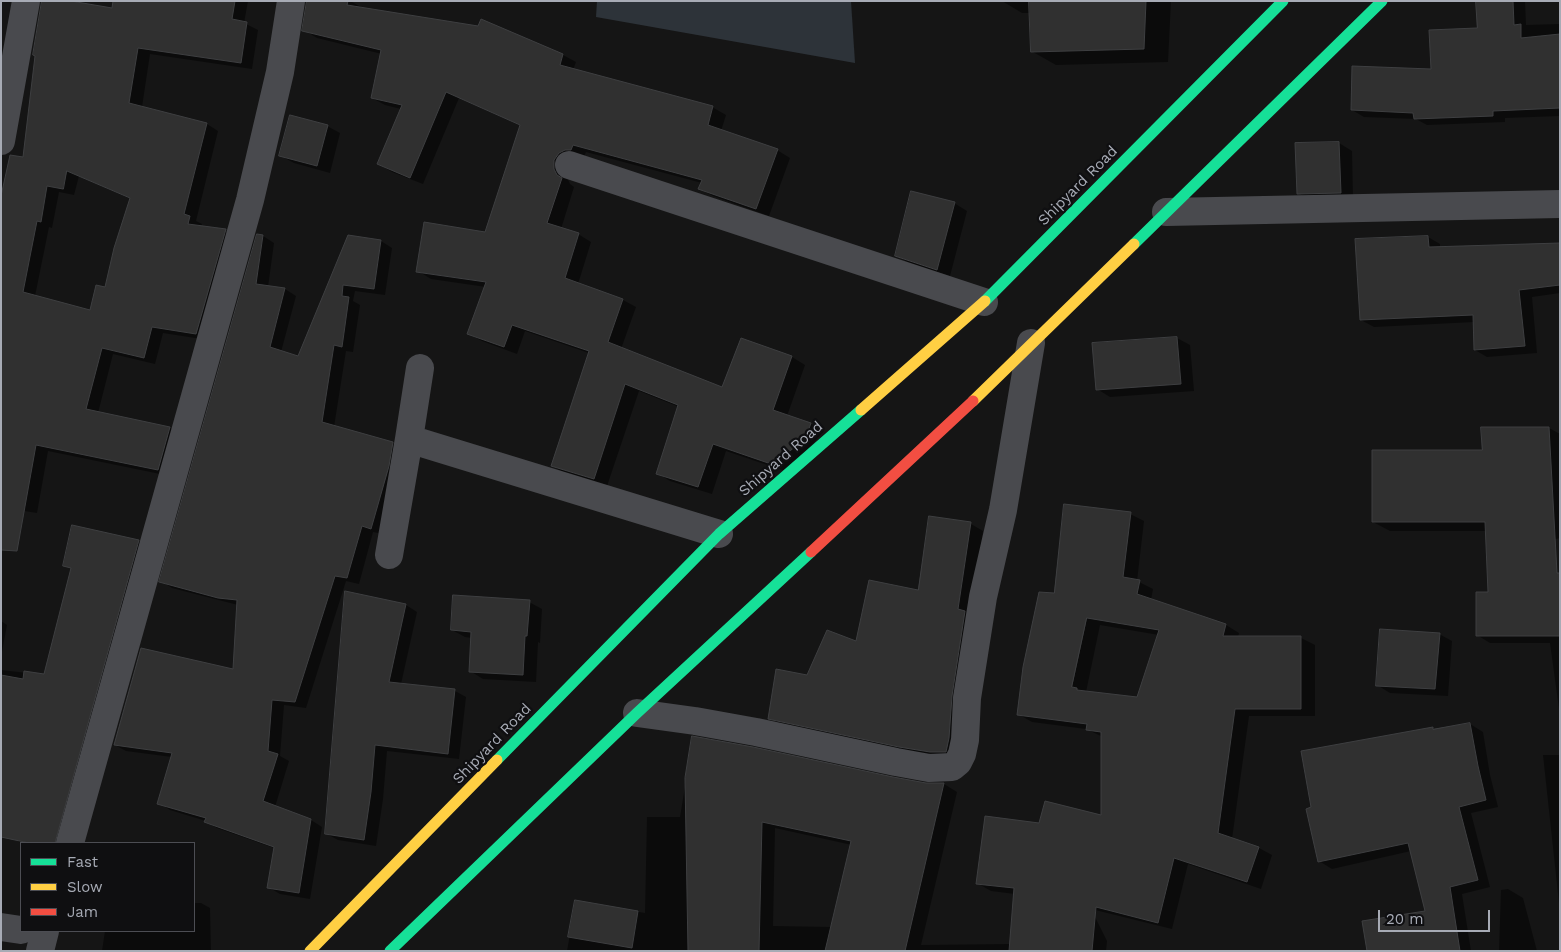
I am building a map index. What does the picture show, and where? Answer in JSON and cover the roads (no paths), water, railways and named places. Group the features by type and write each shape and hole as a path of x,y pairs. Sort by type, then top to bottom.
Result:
{"main road":[{"name":"Shipyard Road","path":"310,951 719,534 984,302 1283,1"},
{"path":"390,951 637,712 953,421 1382,1"}],"street":[{"path":"1,141 26,1"},
{"path":"70,842 250,200 280,72 292,1"},
{"path":"569,165 984,302"},
{"path":"1166,212 1560,204"},
{"path":"637,712 756,732 929,768 952,767 958,762 965,740 967,698 984,597 1003,510 1031,343"},
{"path":"389,555 420,368"},
{"path":"409,439 719,534"},
{"path":"1,927 20,931"},
{"path":"22,932 35,935"}]}
